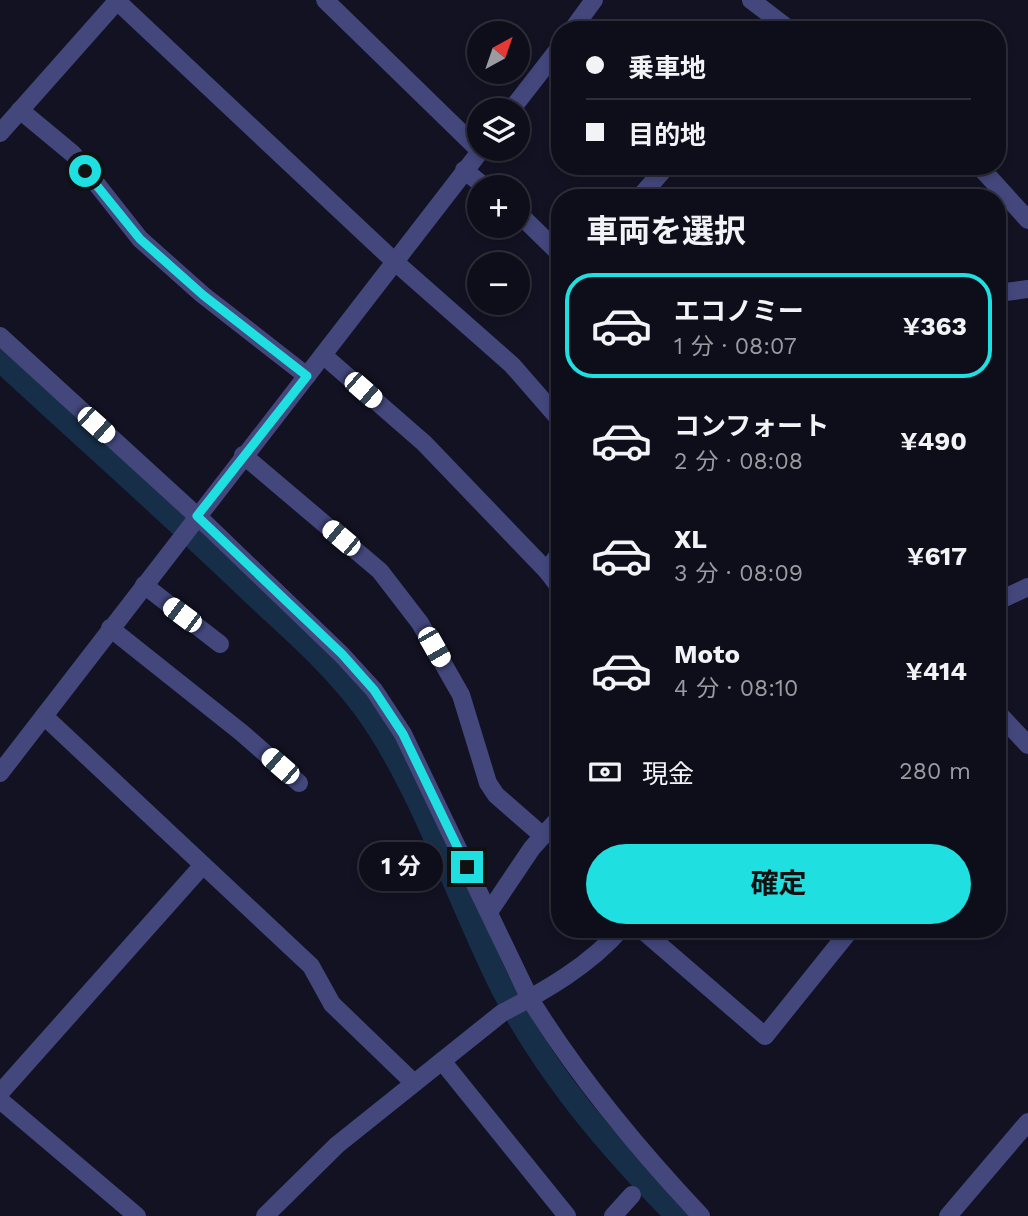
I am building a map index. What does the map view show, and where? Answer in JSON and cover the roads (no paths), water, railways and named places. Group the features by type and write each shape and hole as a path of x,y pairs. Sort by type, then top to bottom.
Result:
{"street":[{"path":"325,0 467,137"},
{"path":"579,21 594,0"},
{"path":"751,0 778,21"},
{"path":"0,133 118,1 394,261 512,365 551,410"},
{"path":"520,98 551,59"},
{"path":"20,110 73,154 140,239 203,295 307,376"},
{"path":"0,773 472,161"},
{"path":"464,170 470,175"},
{"path":"646,189 658,175"},
{"path":"987,175 1000,189"},
{"path":"1006,196 1028,220"},
{"path":"530,225 551,245"},
{"path":"1006,292 1028,289"},
{"path":"0,336 197,516 342,654 374,690 403,734 530,999 588,1084 701,1216"},
{"path":"323,355 424,443 551,576"},
{"path":"243,455 380,571 420,623 461,695 488,783 496,794 543,835"},
{"path":"547,571 551,565"},
{"path":"144,585 220,645"},
{"path":"1006,597 1028,587"},
{"path":"110,628 242,733 299,783"},
{"path":"44,716 311,966 332,1004 414,1083"},
{"path":"1006,722 1028,745"},
{"path":"489,912 551,827"},
{"path":"0,1093 203,865"},
{"path":"264,1216 337,1145 414,1083 502,1013 530,999 602,951 613,938"},
{"path":"651,938 765,1036 844,938"},
{"path":"442,1061 567,1216"},
{"path":"0,1100 137,1216"},
{"path":"948,1216 1028,1122"},
{"path":"613,1216 632,1195"}],"waterway":[{"path":"0,360 188,532 350,689 383,736 402,770 485,954 539,1051 581,1109 627,1164 677,1216"}]}
